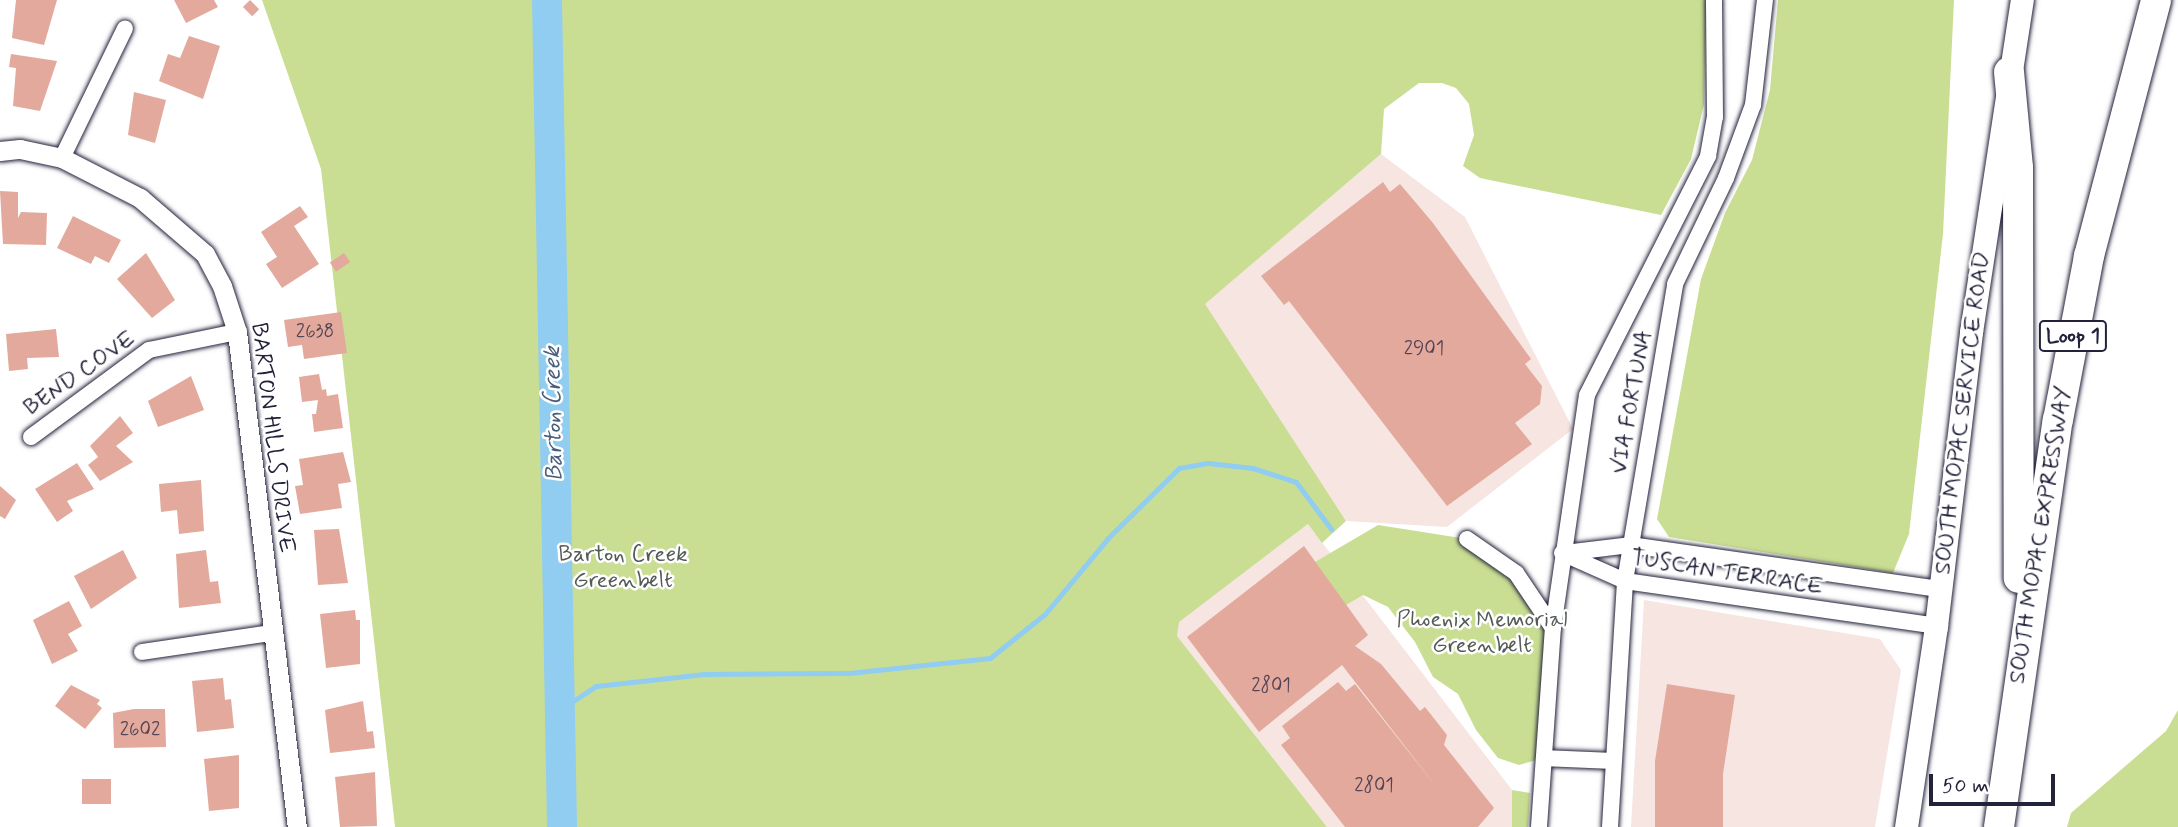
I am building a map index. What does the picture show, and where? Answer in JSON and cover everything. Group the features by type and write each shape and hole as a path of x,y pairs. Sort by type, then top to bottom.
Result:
{"highway":[{"name":"SOUTH MOPAC EXPRESSWAY","path":"1998,827 2058,420 2089,256 2156,0"},
{"path":"2009,72 2018,168 2019,679"}],"main road":[{"name":"SOUTH MOPAC SERVICE ROAD","path":"1906,827 1936,626 2009,72 2022,0"}],"street":[{"name":"VIA FORTUNA","path":"1539,827 1553,628 1587,395 1654,257 1708,156 1715,117 1714,0"},
{"name":"VIA FORTUNA","path":"1610,827 1625,582 1681,269 1727,178 1753,105 1765,0"},
{"path":"62,158 125,28"},
{"name":"BARTON HILLS DRIVE","path":"0,151 20,149 62,158 140,198 205,254 237,332 271,633 297,827"},
{"path":"1654,257 1681,269"},
{"name":"BEND COVE","path":"31,436 149,350 237,332"},
{"path":"1467,538 1516,573 1553,628"},
{"name":"TUSCAN TERRACE","path":"1562,553 1630,545 1941,589"},
{"name":"TUSCAN TERRACE","path":"1562,553 1625,582 1936,626"},
{"path":"142,652 271,633"},
{"path":"1544,758 1612,761"}],"shaded area":[{"path":"1381,154 1465,217 1573,429 1447,527 1346,521 1204,304"},
{"path":"1308,524 1512,790 1512,827 1327,827 1177,636 1178,622"},
{"path":"1644,600 1880,639 1901,670 1875,827 1631,827"}],"green space":[{"name":"Barton Creek Greenbelt","path":"262,0 1706,0 1704,104 1691,159 1661,215 1480,178 1463,166 1474,135 1469,104 1456,88 1442,83 1419,83 1384,109 1381,154 1205,304 1346,521 1322,543 1308,524 1179,622 1177,636 1327,827 395,827 321,169"},
{"path":"1778,0 1954,0 1943,234 1909,534 1893,573 1669,537 1657,519 1701,279 1725,213 1752,160 1770,90"},
{"name":"Phoenix Memorial Greenbelt","path":"1378,525 1467,539 1516,573 1553,628 1544,758 1519,765 1498,758 1476,730 1458,694 1433,677 1415,642 1388,607 1363,595 1346,605 1315,562"},
{"path":"2178,710 2178,827 2067,827 2071,813 2166,731"},
{"path":"1512,790 1530,793 1528,827 1512,827"}],"building":[{"path":"16,0 57,0 44,45 12,38"},
{"path":"174,0 214,0 218,7 186,23"},
{"path":"250,0 259,9 252,16 243,7"},
{"path":"189,36 220,46 203,99 159,81 168,54 180,58"},
{"path":"11,54 57,61 40,111 13,106 16,68 9,67"},
{"path":"134,92 166,100 155,143 128,135"},
{"path":"1383,182 1390,192 1400,184 1433,223 1531,359 1525,364 1542,386 1540,404 1515,423 1532,444 1447,506 1289,301 1284,305 1261,276"},
{"path":"0,191 18,192 18,218 21,212 47,213 46,245 3,244"},
{"path":"300,206 308,217 294,226 319,264 282,288 266,264 277,257 261,232"},
{"path":"73,216 121,240 109,263 95,256 91,264 57,248"},
{"path":"146,253 175,300 152,318 117,279"},
{"path":"344,253 350,262 336,272 330,263"},
{"path":"341,312 347,353 304,359 302,345 288,347 284,320"},
{"path":"56,329 59,357 27,358 28,369 9,371 6,334"},
{"path":"319,374 322,390 326,389 327,396 338,394 343,428 314,432 312,414 316,414 318,400 302,402 299,377"},
{"path":"191,376 204,410 158,427 148,401"},
{"path":"120,416 133,433 116,446 133,462 100,481 88,465 98,457 90,446"},
{"path":"343,452 351,482 338,484 342,508 300,514 295,486 303,485 299,459"},
{"path":"77,463 94,489 67,501 73,511 57,522 35,489"},
{"path":"201,480 204,531 179,534 177,510 161,512 159,484"},
{"path":"0,486 16,500 5,519 0,516"},
{"path":"339,529 348,583 318,585 314,530"},
{"path":"1304,546 1368,635 1355,646 1381,664 1420,711 1425,707 1447,735 1444,745 1494,808 1478,827 1345,827 1281,745 1290,738 1282,726 1338,682 1346,691 1355,684 1438,789 1342,665 1259,732 1187,637"},
{"path":"123,550 137,578 91,609 74,576"},
{"path":"206,550 210,582 218,581 221,603 179,608 176,554"},
{"path":"69,601 82,626 68,634 78,651 52,664 33,620"},
{"path":"355,610 356,620 360,620 360,664 326,668 320,614"},
{"path":"223,678 225,700 231,699 234,728 197,732 192,681"},
{"path":"1667,684 1735,695 1723,774 1723,827 1655,827 1655,761"},
{"path":"71,685 100,700 97,704 102,708 85,729 55,706"},
{"path":"363,701 367,732 373,731 375,748 330,753 325,710"},
{"path":"134,709 165,709 166,747 114,748 113,713"},
{"path":"239,755 239,808 209,811 204,759"},
{"path":"375,772 377,826 340,827 335,777"},
{"path":"82,779 111,779 111,804 82,804"}],"waterway":[{"name":"Barton Creek","path":"547,0 562,827"},
{"path":"561,709 596,686 704,674 849,673 990,658 1045,614 1108,538 1179,468 1208,463 1253,468 1296,482 1331,529"}]}
